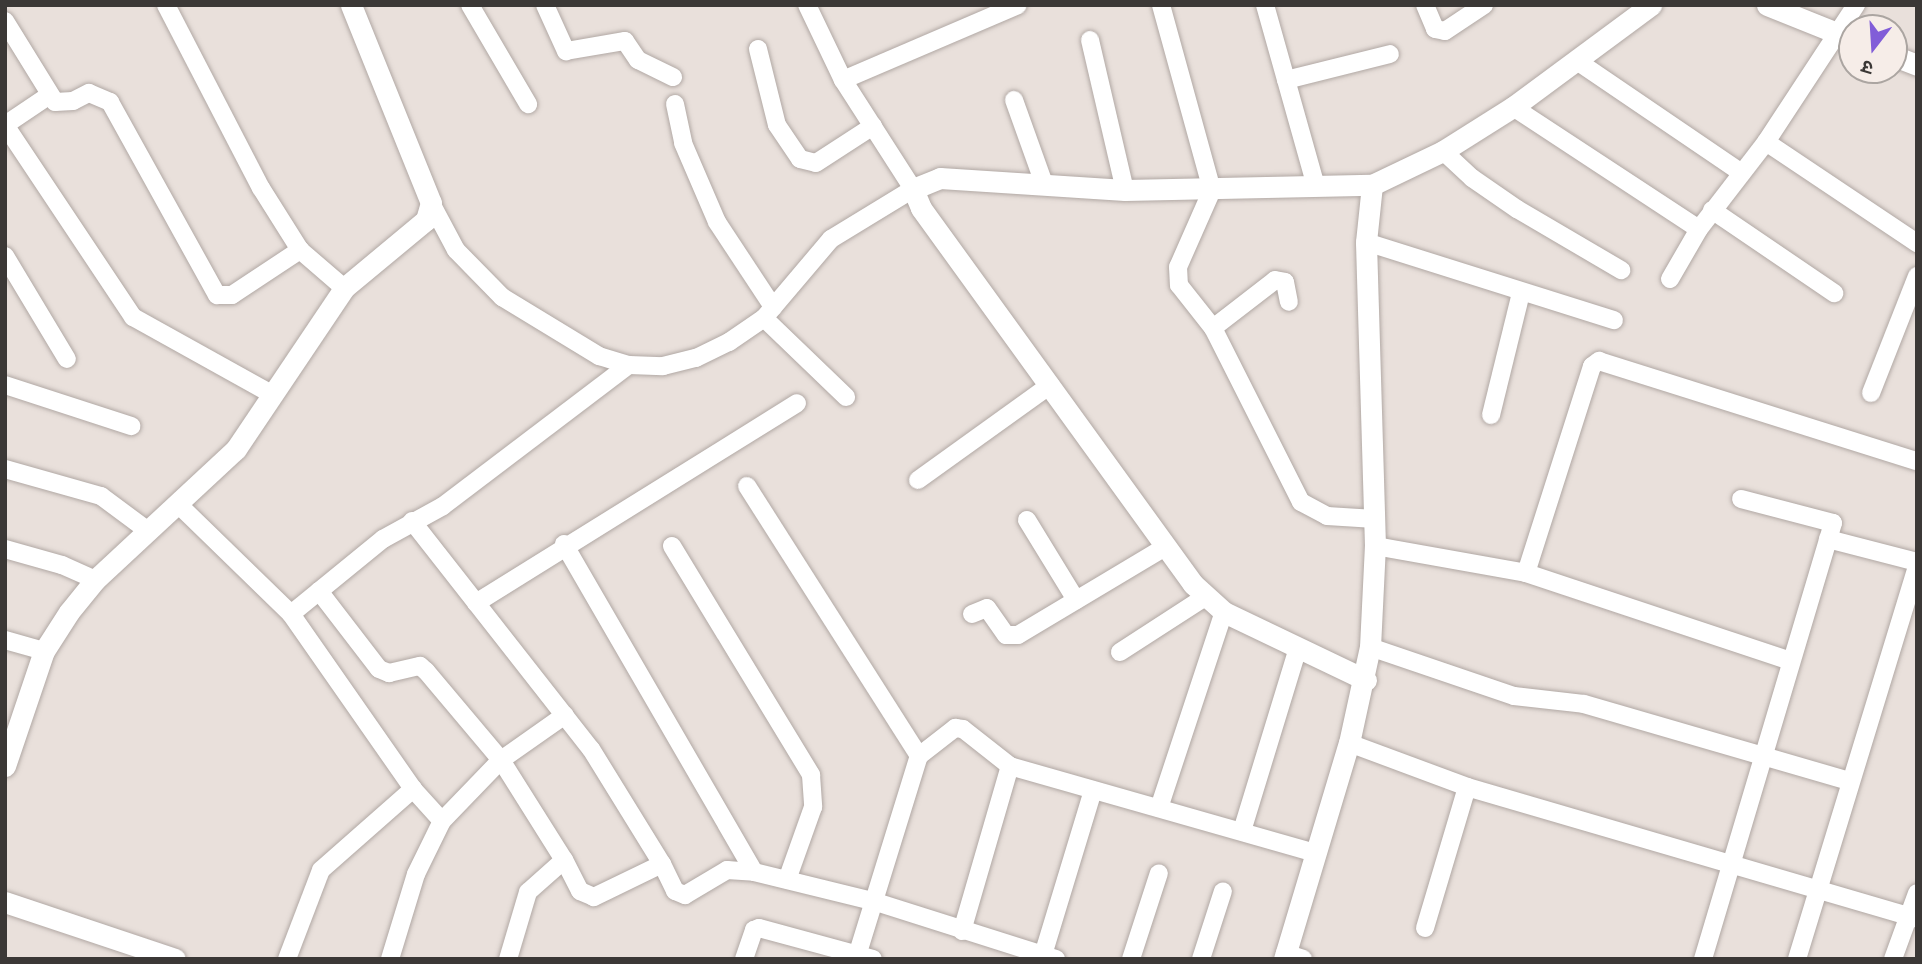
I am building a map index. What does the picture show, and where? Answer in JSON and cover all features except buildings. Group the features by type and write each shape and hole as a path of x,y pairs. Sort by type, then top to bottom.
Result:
{"street":[{"path":"166,5 261,188 300,250 344,288"},
{"path":"351,5 430,203 456,250 502,298 570,342 629,365 663,366 696,359 769,312 831,239 913,190 940,178 1125,190 1372,185 1443,151 1513,107 1651,5"},
{"path":"470,5 528,104"},
{"path":"545,5 566,51 625,41 638,60 673,77"},
{"path":"807,5 843,79 913,190 921,208 1165,547 1205,597 1224,612 1366,680"},
{"path":"843,79 1018,5"},
{"path":"1161,5 1212,190 1177,273 1179,285 1213,328 1301,502 1327,516 1374,519"},
{"path":"1265,5 1316,186"},
{"path":"1425,5 1435,29 1445,32 1484,5"},
{"path":"1767,5 1838,33"},
{"path":"5,21 48,96 65,103 89,93 110,102 217,295 232,296 300,250"},
{"path":"1090,40 1125,190"},
{"path":"1670,279 1712,210 1838,43"},
{"path":"758,49 777,125 800,159 816,163 873,126"},
{"path":"1286,80 1390,54"},
{"path":"1577,61 1742,173"},
{"path":"48,96 5,125 133,317 273,395"},
{"path":"1014,100 1044,184"},
{"path":"675,104 683,143 717,222 769,312 846,397"},
{"path":"1513,107 1699,229"},
{"path":"1766,142 1917,243"},
{"path":"1443,151 1472,178 1517,209 1621,270"},
{"path":"1291,957 1316,853 1366,680 1370,647 1375,546 1366,242 1372,185"},
{"path":"5,766 44,651 96,580 236,449 344,288 421,228 430,203"},
{"path":"1712,210 1834,293"},
{"path":"1366,242 1521,293 1614,320"},
{"path":"5,256 67,359"},
{"path":"1871,393 1917,276"},
{"path":"1213,328 1275,280 1285,282 1289,302"},
{"path":"1491,415 1521,293"},
{"path":"1527,573 1592,366 1599,361 1917,461"},
{"path":"291,614 412,521 443,506 629,365"},
{"path":"5,385 131,426"},
{"path":"918,480 1050,385"},
{"path":"476,603 564,544 797,403"},
{"path":"5,469 101,496 147,530"},
{"path":"747,486 919,756"},
{"path":"1703,959 1833,523 1741,499"},
{"path":"179,505 291,614 413,789 442,821"},
{"path":"1027,520 1076,600"},
{"path":"412,521 565,715 662,864 675,891 685,895 727,870 754,872 876,902 1049,957 1093,790"},
{"path":"1797,959 1849,781 1917,565 1828,540"},
{"path":"564,544 754,872"},
{"path":"672,546 811,775 813,807 787,880"},
{"path":"1375,546 1527,573 1791,661"},
{"path":"971,614 987,608 992,610 1002,630 1012,637 1165,547"},
{"path":"5,549 62,565 96,580"},
{"path":"319,591 379,669 396,672 412,666 426,671 501,760 564,860 580,891 594,897 662,864"},
{"path":"1120,652 1205,597"},
{"path":"1159,808 1224,612"},
{"path":"5,639 44,651"},
{"path":"1370,647 1514,696 1584,704 1849,781"},
{"path":"1242,831 1298,649"},
{"path":"390,959 416,874 442,821 501,760 565,715"},
{"path":"744,959 754,930 759,928 862,957 919,756 955,728 963,729 1010,766 1316,853"},
{"path":"1349,743 1467,787 1913,918"},
{"path":"962,931 1010,766"},
{"path":"1425,928 1467,787"},
{"path":"287,959 321,870 413,789"},
{"path":"508,959 528,892 564,860"},
{"path":"1131,959 1159,873"},
{"path":"1201,959 1223,891"},
{"path":"1893,959 1913,918 1917,893"},
{"path":"5,902 174,959"}]}
